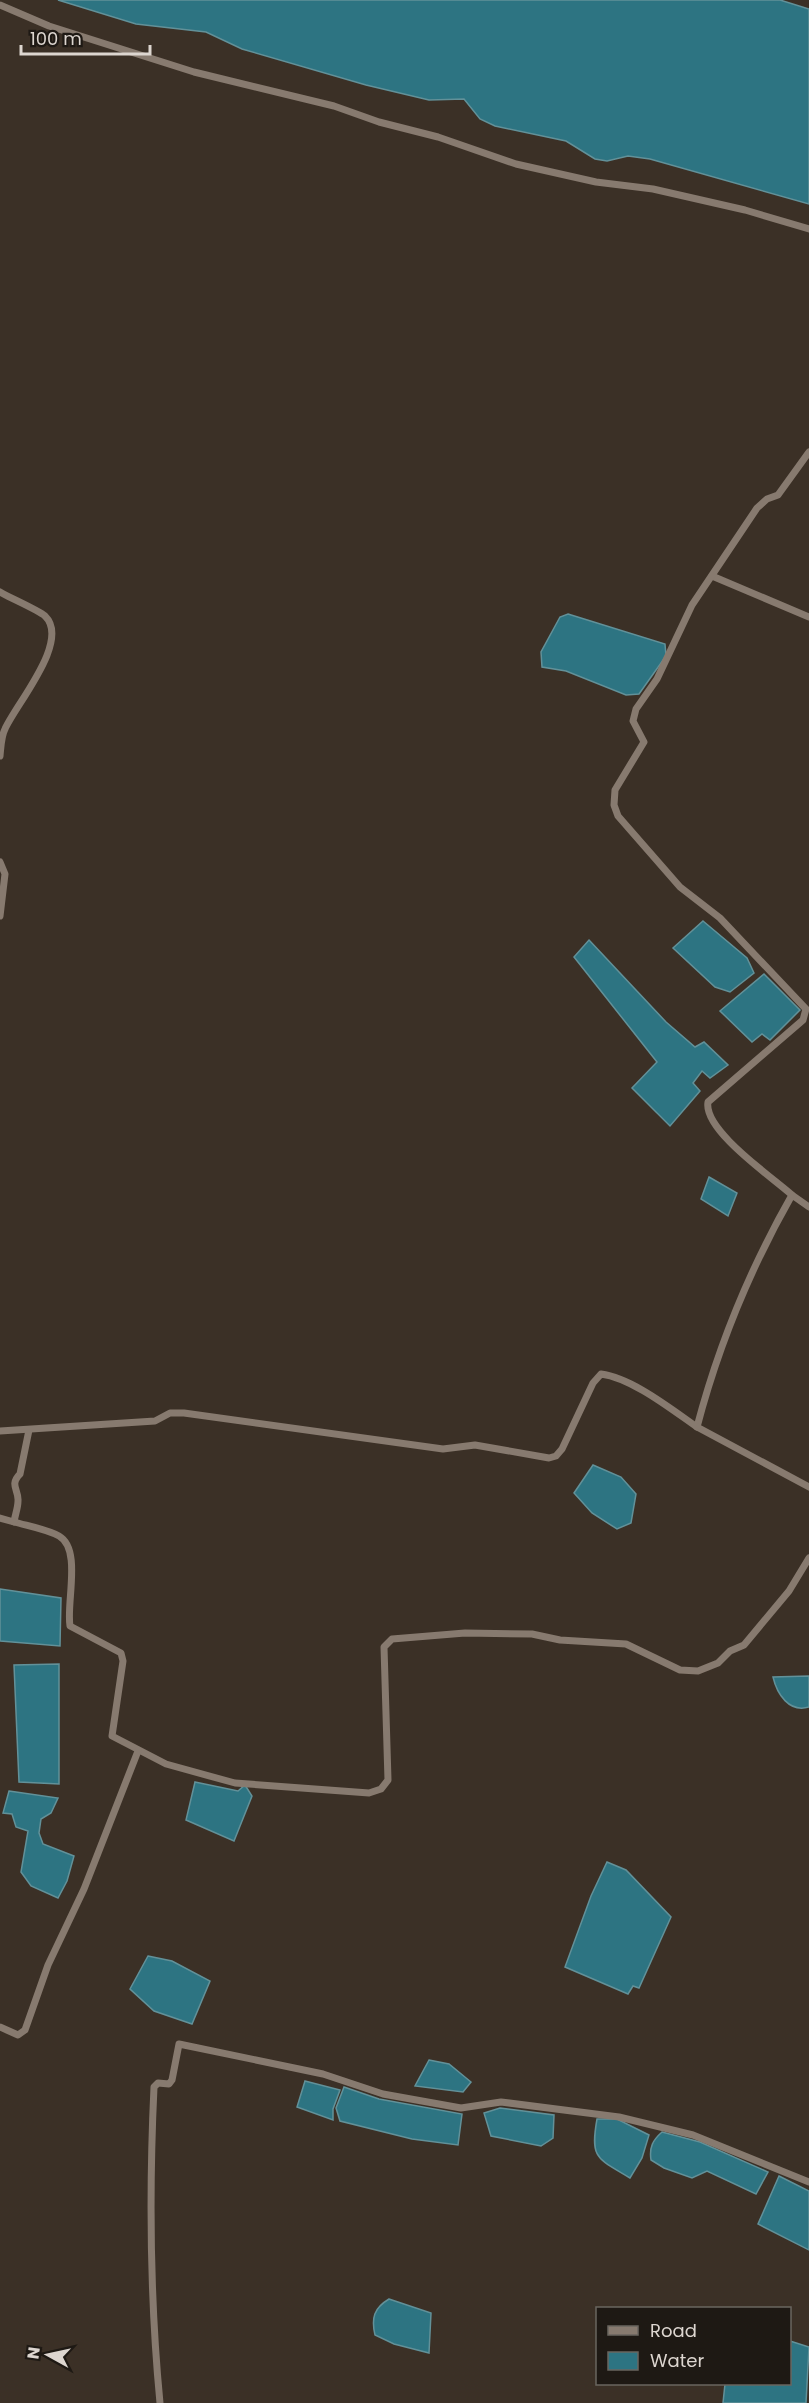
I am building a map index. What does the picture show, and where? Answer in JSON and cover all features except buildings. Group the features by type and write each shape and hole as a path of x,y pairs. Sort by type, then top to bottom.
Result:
{"street":[{"path":"0,5 71,34 194,72 334,106 379,122 438,137 516,164 596,182 653,189 745,210 809,229"},
{"path":"809,452 778,495 767,499 757,508 692,605 657,679 636,709 633,721 644,742 615,790 614,805 625,827 680,887 720,918 806,1009 803,1020 708,1102 707,1110 711,1120 746,1156 809,1207"},
{"path":"712,576 809,617"},
{"path":"0,592 43,614 50,624 52,640 44,664 3,732 0,756"},
{"path":"0,862 5,874 0,916"},
{"path":"697,1427 705,1396 737,1311 774,1225 792,1195"},
{"path":"0,1431 155,1421 170,1413 184,1413 443,1449 475,1444 549,1458 556,1456 562,1449 593,1383 601,1374 611,1375 660,1402 697,1427 809,1487"},
{"path":"14,1522 19,1499 14,1485 20,1474 29,1430"},
{"path":"0,1518 57,1535 66,1541 71,1556 70,1626 121,1653 123,1661 111,1736 138,1751 200,1775 235,1783 369,1793 381,1789 388,1780 384,1647 392,1639 465,1633 532,1634 560,1640 626,1644 680,1670 698,1671 718,1663 730,1651 744,1644 789,1591 809,1558"},
{"path":"0,2027 18,2035 25,2030 48,1965 84,1888 138,1751"},
{"path":"160,2403 153,2330 154,2087 158,2083 169,2084 172,2080 179,2044 324,2074 383,2094 461,2108 501,2102 619,2117 693,2135 809,2182"}],"water":[{"path":"58,0 780,0 809,9 809,204 650,159 628,156 607,161 595,159 566,141 495,126 480,119 464,99 429,100 366,85 242,49 206,32 136,24"},
{"path":"568,614 665,644 666,656 639,694 626,695 566,671 542,667 541,652 560,617"},
{"path":"703,921 747,958 754,973 730,992 715,987 673,948"},
{"path":"589,940 666,1022 695,1047 704,1042 728,1065 710,1078 702,1071 693,1083 700,1091 670,1126 632,1088 657,1062 574,957"},
{"path":"764,974 800,1010 770,1040 762,1034 752,1042 720,1011"},
{"path":"709,1177 737,1193 728,1216 701,1199"},
{"path":"593,1465 621,1477 636,1494 631,1523 617,1529 592,1513 574,1493"},
{"path":"0,1589 61,1598 60,1646 0,1641"},
{"path":"59,1664 59,1784 19,1782 14,1665"},
{"path":"809,1676 809,1707 802,1708 785,1701 773,1677"},
{"path":"195,1782 238,1791 245,1785 252,1796 234,1841 186,1820"},
{"path":"9,1791 58,1798 51,1813 41,1819 39,1833 43,1844 74,1856 67,1881 58,1898 31,1886 21,1872 28,1831 16,1827 12,1814 3,1813"},
{"path":"607,1862 626,1870 671,1917 639,1988 633,1986 628,1994 565,1967 591,1896"},
{"path":"148,1956 172,1961 210,1981 192,2024 154,2011 130,1989"},
{"path":"429,2060 449,2064 471,2082 463,2092 415,2086"},
{"path":"305,2081 340,2090 333,2109 333,2120 297,2107"},
{"path":"344,2087 379,2099 462,2114 458,2145 412,2139 340,2121 336,2108"},
{"path":"500,2108 554,2115 553,2138 541,2146 491,2136 484,2113"},
{"path":"597,2119 617,2119 649,2135 642,2158 630,2178 598,2156 595,2142"},
{"path":"662,2132 700,2142 768,2172 756,2194 707,2171 692,2178 664,2168 651,2160 652,2144"},
{"path":"779,2176 809,2191 809,2250 758,2224"},
{"path":"389,2299 431,2313 429,2353 394,2344 375,2335 373,2323 375,2314 380,2306"},
{"path":"791,2341 809,2347 806,2403 723,2403 725,2385 791,2385"}]}
